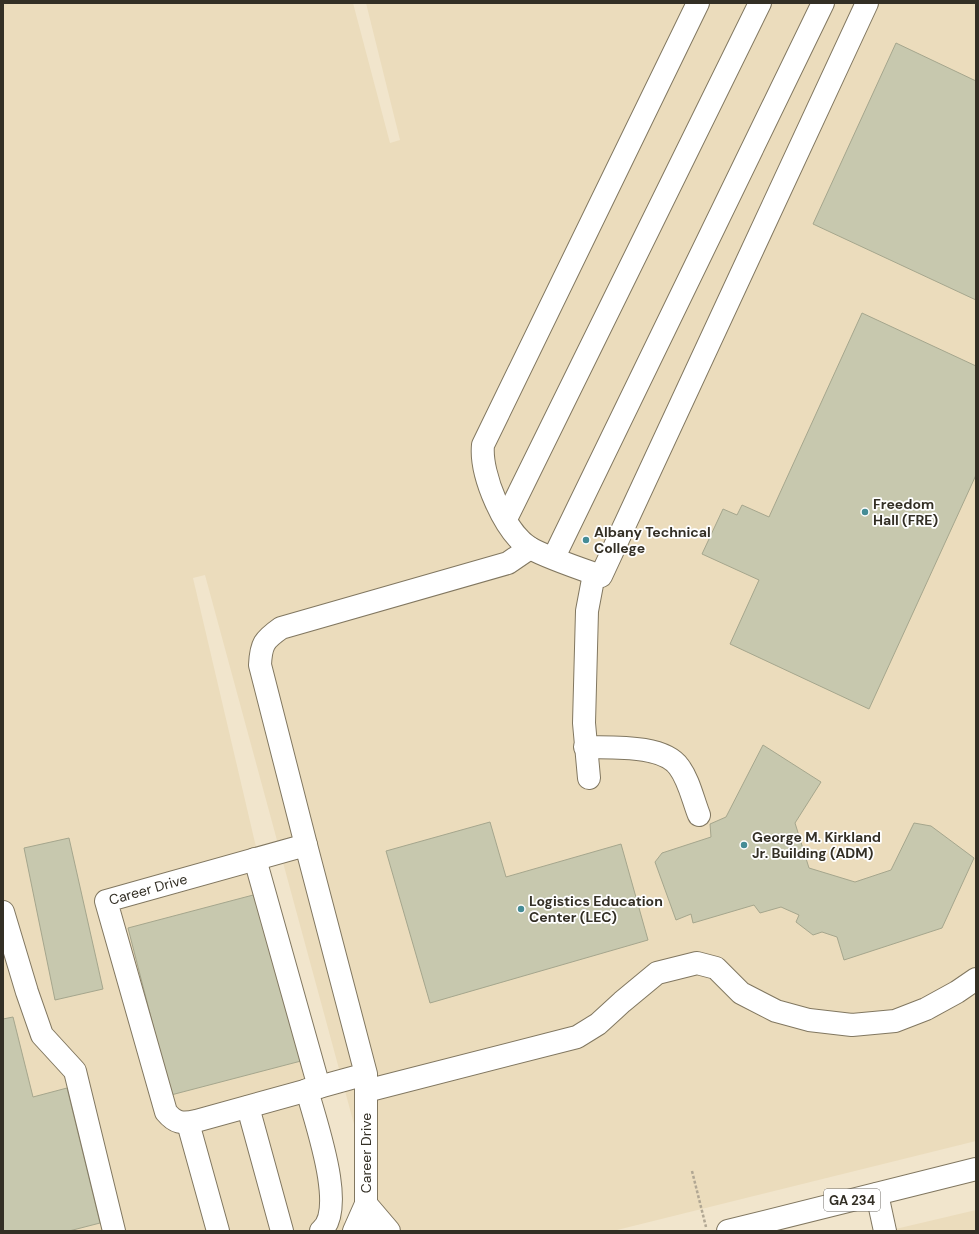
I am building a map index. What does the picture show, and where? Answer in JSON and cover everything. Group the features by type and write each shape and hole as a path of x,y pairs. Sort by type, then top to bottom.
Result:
{"main road":[{"path":"698,3 483,445 482,454 493,496 519,539 530,548 601,576 867,3"},
{"path":"506,519 760,3"},
{"path":"554,557 823,3"},
{"path":"306,845 260,665 261,648 268,637 281,628 508,563 530,548"},
{"path":"589,778 585,747 587,612 594,574"},
{"path":"585,747 632,748 655,752 669,758 679,766 685,777 699,815"},
{"name":"Career Drive","path":"188,1123 183,1124 173,1120 166,1112 106,901 306,845 366,1082 366,1204 372,1231"},
{"path":"255,859 313,1089 331,1186 331,1217 321,1231"},
{"path":"3,912 27,992 42,1035 75,1071 114,1231"},
{"path":"218,1231 188,1123 313,1089 366,1082 576,1037 598,1024 657,973 697,963 716,968 741,993 776,1011 809,1020 852,1025 895,1021 926,1009 957,992 976,979"},
{"path":"248,1107 282,1231"},
{"name":"GA 234","path":"728,1231 976,1169"},
{"path":"877,1194 884,1231"},
{"path":"354,1231 366,1204 389,1231"}],"path":[{"path":"692,1171 707,1231"}],"shaded area":[{"name":"Albany Technical College","path":"3,3 353,3 390,143 400,140 366,3 976,3 976,1141 613,1231 383,1231 205,575 193,578 346,1231 3,1231"},
{"path":"976,1210 976,1231 887,1231"}],"building":[{"path":"896,43 976,81 976,300 813,224"},
{"name":"Freedom Hall (FRE)","path":"862,313 976,366 976,475 869,709 730,644 759,580 702,554 723,509 737,515 742,505 769,517"},
{"name":"George M. Kirkland Jr. Building (ADM)","path":"763,745 821,782 795,823 809,868 855,882 891,870 914,823 931,826 974,858 942,928 844,960 837,937 822,932 813,935 796,922 799,915 781,907 760,913 754,905 693,923 691,914 676,920 655,862 662,853 711,837 710,824 726,817"},
{"name":"Logistics Education Center (LEC)","path":"490,822 506,877 621,844 648,940 430,1003 386,851"},
{"path":"69,838 103,989 55,1000 24,848"},
{"path":"257,894 301,1061 171,1095 128,928"},
{"path":"13,1017 33,1097 67,1088 100,1223 69,1231 3,1231 3,1019"}],"place":[{"name":"Freedom Hall (FRE)","path":"865,512"},
{"name":"Albany Technical College","path":"586,540"},
{"name":"George M. Kirkland Jr. Building (ADM)","path":"744,845"},
{"name":"Logistics Education Center (LEC)","path":"521,909"}]}
